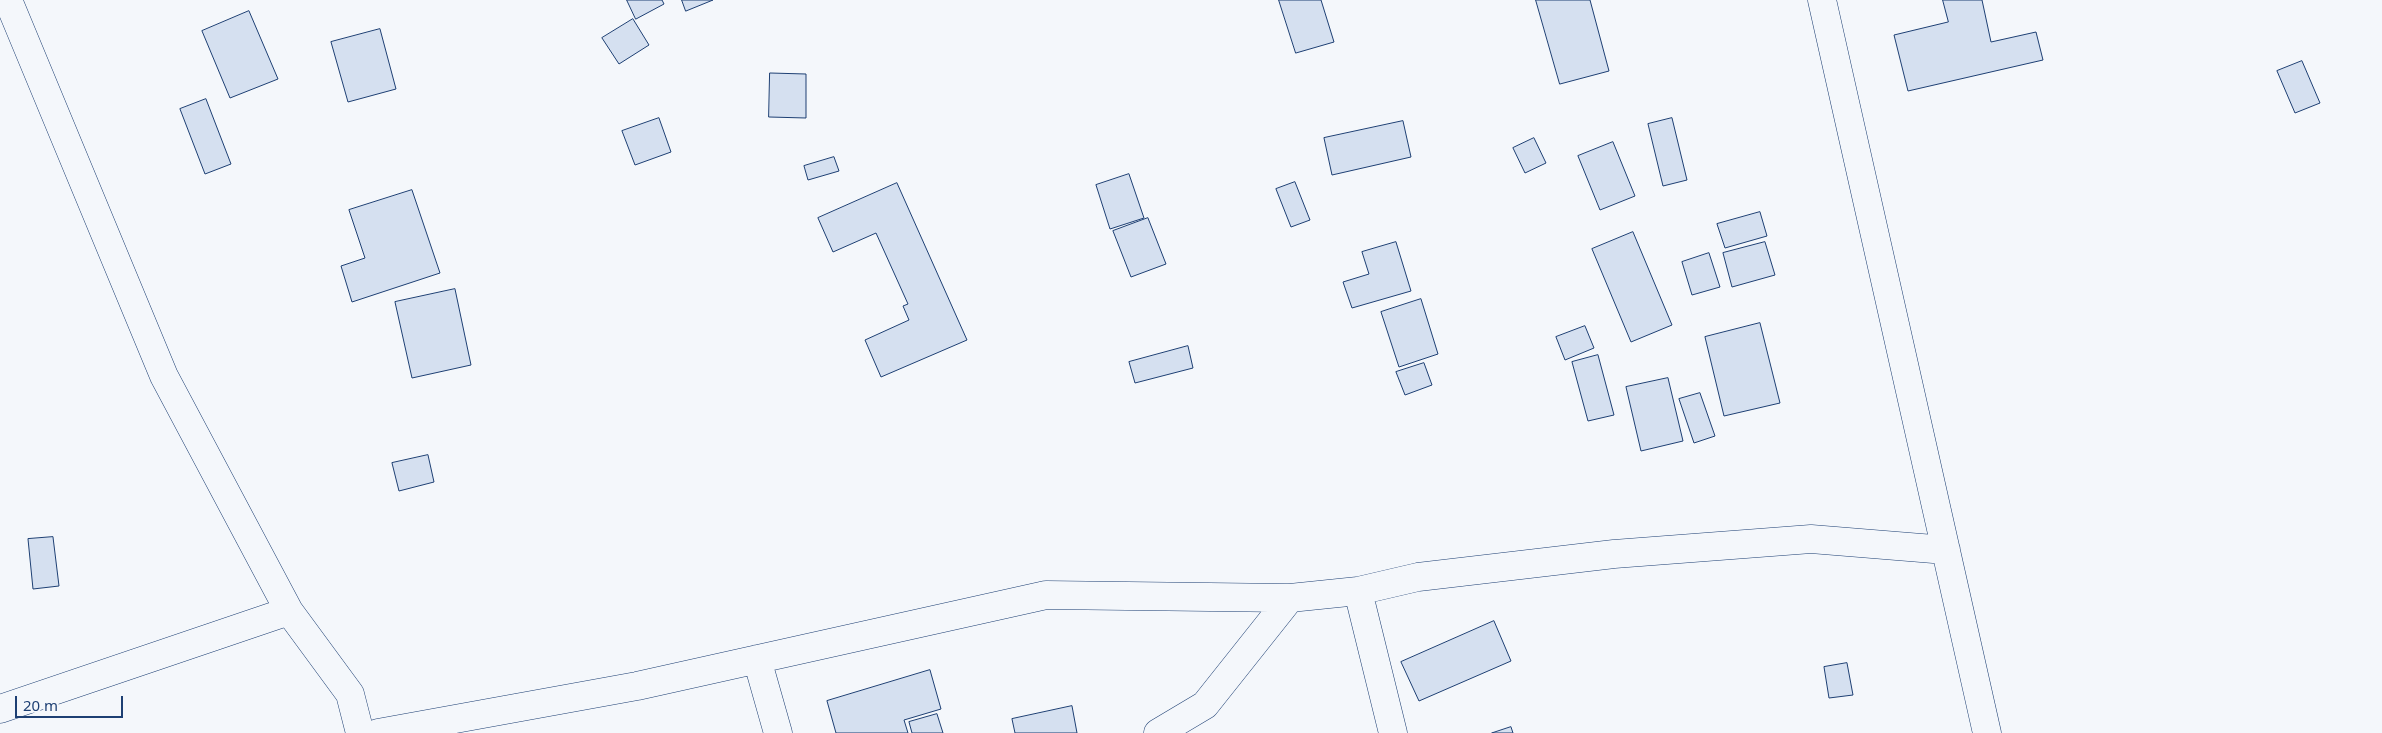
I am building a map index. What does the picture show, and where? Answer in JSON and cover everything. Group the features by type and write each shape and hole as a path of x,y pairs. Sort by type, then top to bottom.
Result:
{"street":[{"path":"8,0 164,376 289,611 350,694 360,733"},
{"path":"1822,0 1987,733"},
{"path":"378,733 637,686 1046,595 1290,598 1358,591 1418,577 1614,554 1811,539 1946,550"},
{"path":"1358,591 1393,733"},
{"path":"1158,733 1205,705 1290,598"},
{"path":"0,710 289,611"},
{"path":"757,659 778,733"}],"building":[{"path":"627,0 662,0 664,4 636,19"},
{"path":"682,0 713,0 686,11"},
{"path":"1279,0 1321,0 1334,42 1296,53"},
{"path":"1536,0 1590,0 1609,71 1560,84"},
{"path":"1943,0 1982,0 1991,42 2036,32 2043,60 1908,91 1894,35 1948,22"},
{"path":"249,11 278,79 230,98 202,31"},
{"path":"633,19 649,45 619,64 602,38"},
{"path":"380,29 396,89 348,102 331,42"},
{"path":"2302,61 2320,103 2295,113 2277,71"},
{"path":"770,73 806,74 806,118 769,117"},
{"path":"206,99 231,164 205,174 180,109"},
{"path":"659,118 671,152 635,165 622,131"},
{"path":"1672,118 1687,180 1663,186 1648,124"},
{"path":"1403,121 1411,157 1332,175 1324,138"},
{"path":"1534,138 1546,163 1525,173 1513,148"},
{"path":"1613,142 1635,196 1600,210 1578,156"},
{"path":"834,157 839,171 808,180 804,166"},
{"path":"1129,174 1144,218 1110,229 1096,185"},
{"path":"1295,182 1310,220 1291,227 1276,189"},
{"path":"897,183 967,340 881,377 865,340 909,320 903,306 908,304 876,233 833,252 818,218"},
{"path":"412,190 440,273 352,302 341,266 365,258 349,210"},
{"path":"1760,212 1767,236 1725,248 1717,224"},
{"path":"1148,218 1166,264 1131,277 1113,231"},
{"path":"1633,232 1672,325 1631,342 1592,249"},
{"path":"1396,242 1411,291 1352,308 1343,282 1369,274 1362,252"},
{"path":"1765,242 1775,275 1732,287 1723,253"},
{"path":"1709,253 1720,287 1692,295 1682,262"},
{"path":"455,289 471,365 412,378 395,302"},
{"path":"1421,299 1438,354 1399,367 1381,312"},
{"path":"1760,323 1780,403 1724,416 1705,337"},
{"path":"1585,326 1594,348 1565,360 1556,337"},
{"path":"1188,346 1193,368 1135,383 1129,362"},
{"path":"1598,355 1614,415 1588,421 1572,362"},
{"path":"1424,363 1432,385 1405,395 1396,372"},
{"path":"1668,378 1683,441 1641,451 1626,387"},
{"path":"1700,393 1715,436 1694,443 1679,399"},
{"path":"428,455 434,482 399,491 392,463"},
{"path":"53,537 59,586 33,589 28,539"},
{"path":"1494,621 1511,661 1419,701 1401,662"},
{"path":"1847,663 1853,695 1829,698 1824,667"},
{"path":"930,670 941,709 904,720 908,733 836,733 827,701"},
{"path":"1072,706 1077,733 1015,733 1012,719"},
{"path":"937,714 943,733 912,733 909,722"},
{"path":"1511,727 1513,733 1492,733"}]}
